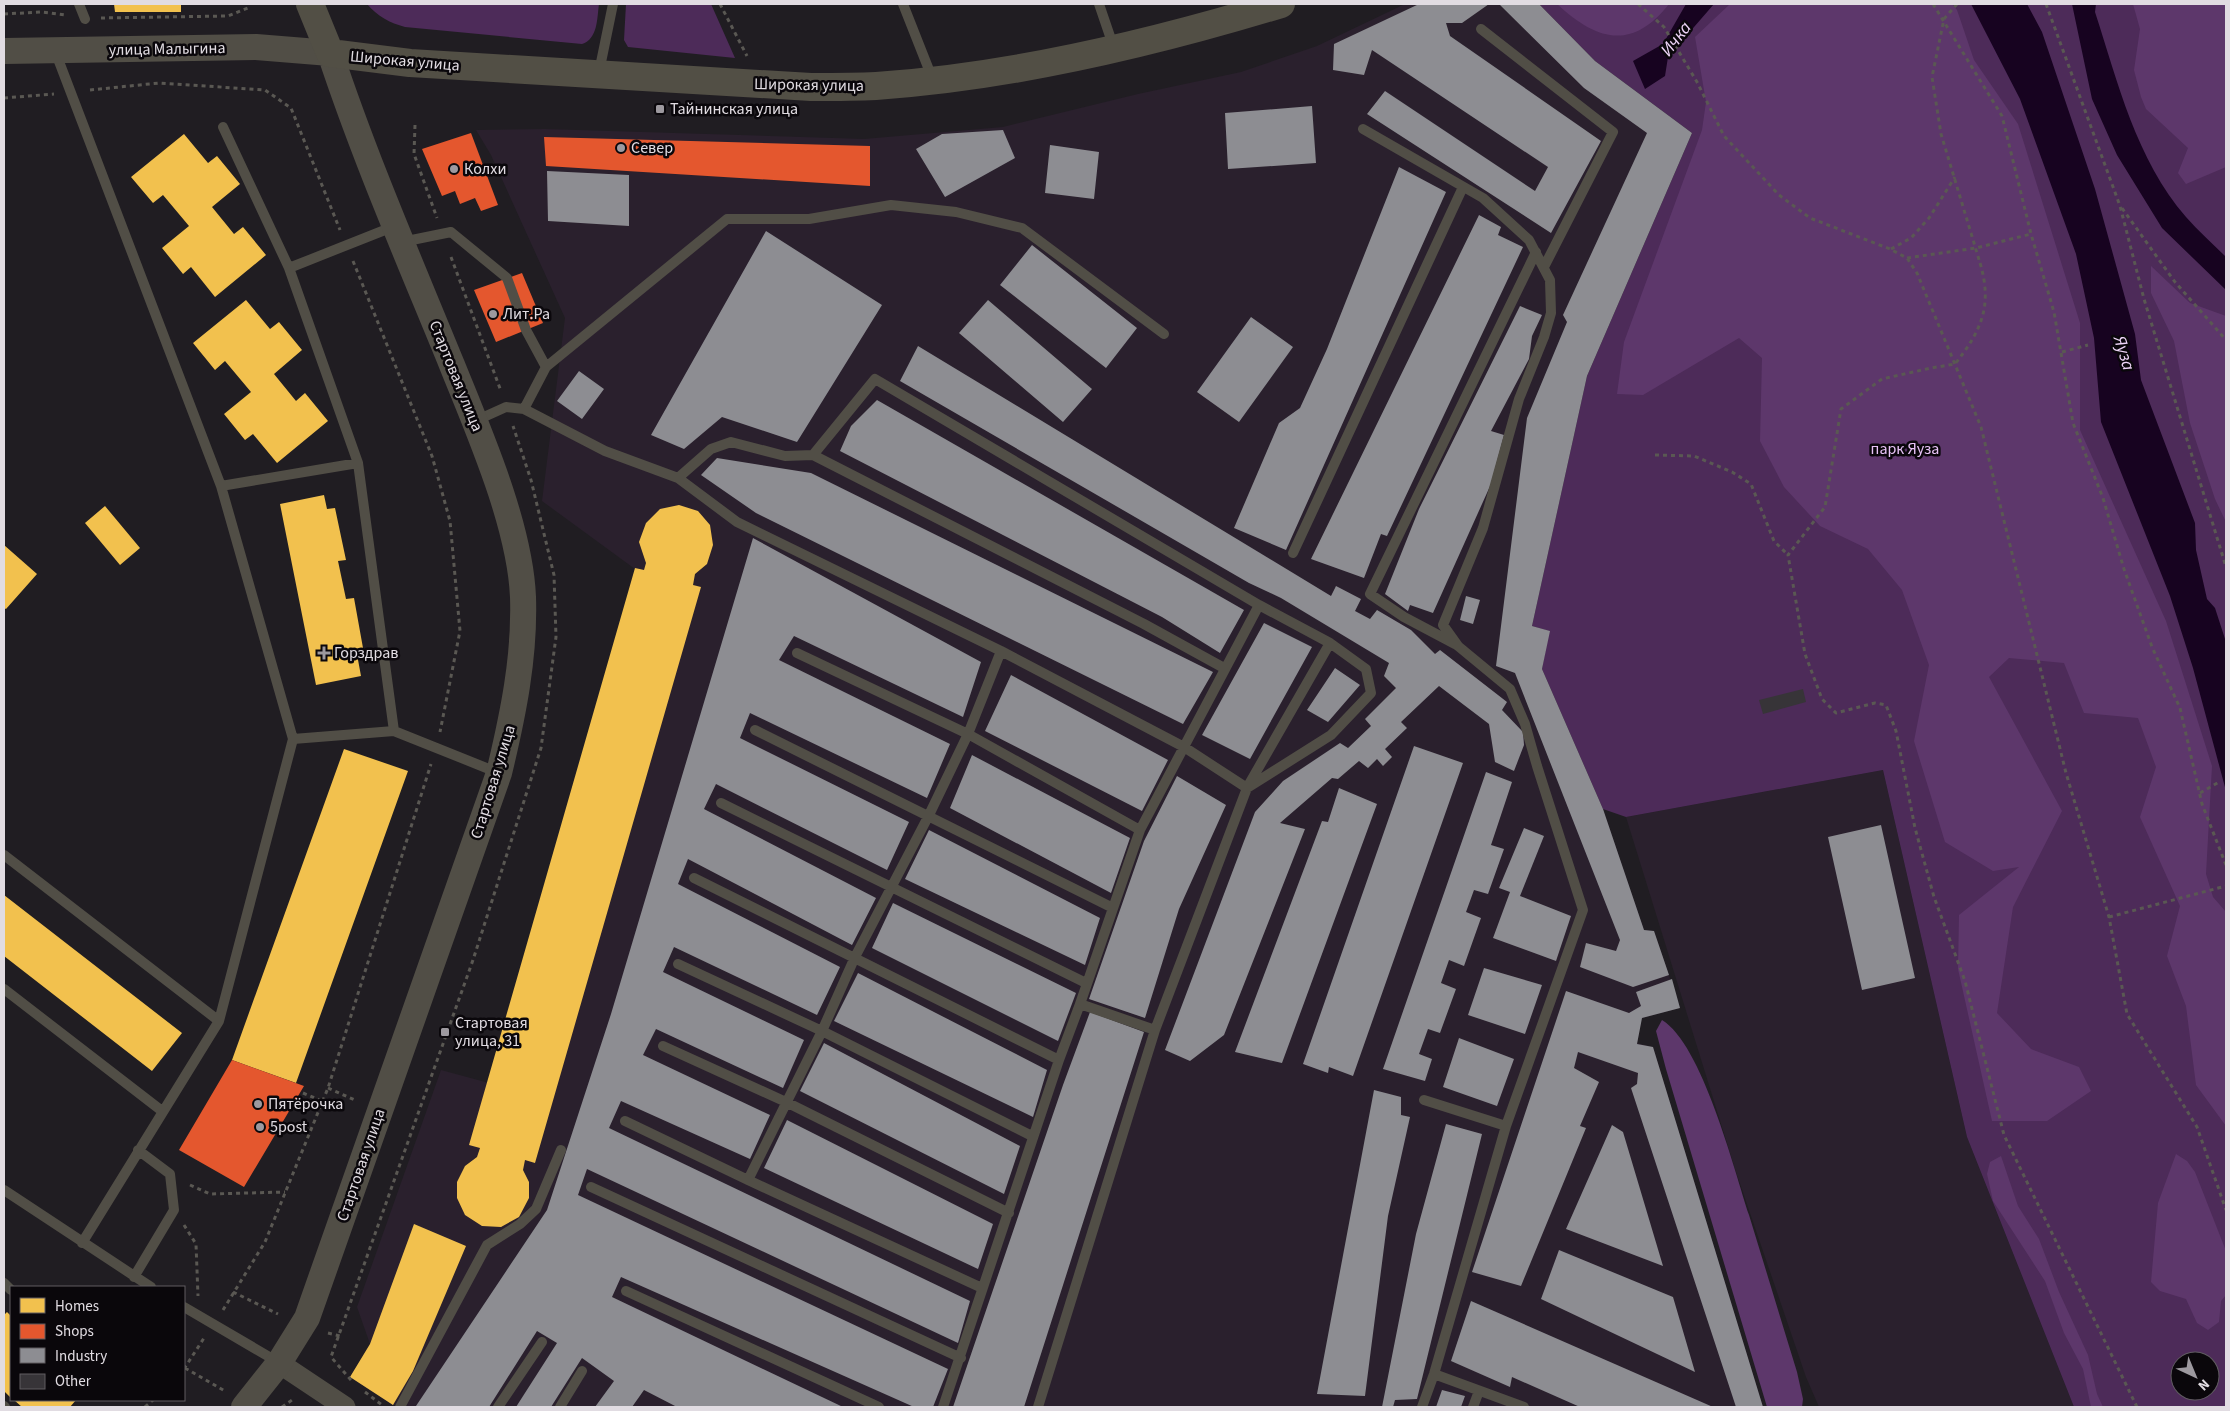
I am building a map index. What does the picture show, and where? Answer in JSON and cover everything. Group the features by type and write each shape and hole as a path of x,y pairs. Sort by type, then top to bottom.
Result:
{"main road":[{"path":"310,4 330,53"},
{"name":"Широкая улица","path":"330,53 410,63 811,87 876,86 980,74 1114,49 1215,24 1282,4"}],"street":[{"name":"улица Малыгина","path":"4,52 256,47 330,53"},
{"name":"Стартовая улица","path":"246,1406 279,1363 307,1318 499,773 514,707 522,639 523,595 516,548 499,488 474,421 351,116 330,53"},
{"path":"279,1363 345,1407"}],"lane":[{"path":"79,4 85,19"},
{"path":"599,73 613,4"},
{"path":"903,4 933,80"},
{"path":"1099,4 1114,49"},
{"path":"1481,29 1613,132 1544,267"},
{"path":"54,50 221,486 292,739 219,1021 82,1243"},
{"path":"223,127 289,268 358,463 394,731"},
{"path":"1363,129 1483,198 1529,240 1550,280 1551,313 1520,399 1483,528 1443,625 1458,646"},
{"path":"1293,553 1463,187"},
{"path":"524,409 546,367 727,219 809,219 891,205 956,212 1022,228 1164,334"},
{"path":"289,268 398,234 451,232 507,278 526,330 546,367"},
{"path":"1422,1407 1434,1374 1506,1126 1584,910 1536,766 1525,724 1510,689 1458,646 1404,617 1370,594 1536,252"},
{"path":"813,455 875,379 1259,605 1330,643 1366,669 1371,693 1331,735 1248,788"},
{"path":"474,421 506,407 524,409 605,450 678,478 737,522 1001,651 1184,747 1248,788"},
{"path":"678,478 711,449 731,442 784,456 813,455 1144,624 1224,668"},
{"path":"221,486 358,463"},
{"path":"943,1407 982,1288 1010,1212 1032,1136 1140,830 1259,605"},
{"path":"1038,1407 1155,1030 1248,788 1330,643"},
{"path":"748,1180 822,1031 855,957 929,815 968,734 1001,651"},
{"path":"797,653 968,734 1140,830"},
{"path":"755,730 1113,908"},
{"path":"292,739 394,731 499,773"},
{"path":"721,803 1086,984"},
{"path":"4,855 219,1021"},
{"path":"694,878 1059,1060"},
{"path":"678,964 822,1031 1032,1136"},
{"path":"4,989 162,1111"},
{"path":"1080,1004 1155,1030"},
{"path":"664,1046 786,1102 1010,1212"},
{"path":"1424,1100 1506,1126"},
{"path":"625,1121 982,1288"},
{"path":"134,1277 174,1210 170,1174 138,1150"},
{"path":"400,1407 487,1245 520,1224 536,1209 561,1150"},
{"path":"591,1187 960,1358"},
{"path":"4,1190 149,1286"},
{"path":"626,1291 879,1407"},
{"path":"185,1309 279,1363"},
{"path":"498,1407 542,1342"},
{"path":"560,1407 582,1371"},
{"path":"1434,1374 1524,1407"},
{"path":"1473,1407 1479,1391"}],"path":[{"path":"720,4 750,62"},
{"path":"1638,4 1664,27 1697,82 1724,136 1779,195 1810,218 1890,249 1907,258 1917,273 1981,427 2066,773 2109,917 2127,1014 2196,1127 2226,1210"},
{"path":"1933,4 2002,116 2031,234 2054,312 2073,423 2103,498 2124,569 2152,647 2180,708 2202,804 2226,865"},
{"path":"1788,555 1825,507 1841,410 1882,380 1955,364 1972,342 1985,310 1984,278 1941,134 1932,77 1944,19 1957,4"},
{"path":"2046,4 2120,206 2144,299 2226,567"},
{"path":"4,14 42,12 85,19 228,16 248,8"},
{"path":"4,98 159,84 265,90"},
{"path":"1890,249 1911,238 1929,218 1955,176"},
{"path":"2120,206 2175,282 2226,340"},
{"path":"1907,258 1976,248 2031,234"},
{"path":"2062,352 2088,345"},
{"path":"1655,455 1694,456 1732,472 1751,484 1774,542 1788,555 1805,654 1822,700 1836,713 1875,703 1886,705 1896,731 1915,828 1934,896 1965,982 2004,1134 2137,1407"},
{"path":"2200,793 2219,782"},
{"path":"2109,917 2226,886"},
{"path":"303,1093 322,1101"},
{"path":"170,1174 210,1194 285,1192"},
{"path":"174,1210 196,1244 199,1316"},
{"path":"185,1369 246,1406"}],"shaded area":[{"path":"1405,4 1539,4 1595,61 1692,133 1587,376 1550,631 1603,809 1644,930 1654,931 1680,1008 1642,1018 1637,1043 1653,1047 1763,1407 418,1407 393,1405 350,1377 370,1344 357,1307 441,1070 489,1083 635,569 542,501 565,318 491,155 476,130 545,129 864,139 1003,127 1138,94 1241,72 1317,46"},
{"path":"1883,770 1967,1137 2074,1407 1819,1407 1806,1377 1735,1169 1626,817"}],"green space":[{"path":"367,4 599,4 594,33 591,38 582,44 405,27 384,18"},
{"path":"626,4 711,4 735,58 628,47 624,40"},
{"name":"парк Яуза","path":"1539,4 2226,4 2226,1407 2074,1407 1967,1137 1883,770 1626,817 1603,809 1542,669 1549,631 1532,626 1587,376 1692,133 1595,61"},
{"path":"1557,4 1669,4 1642,29 1614,36 1600,33 1586,26"},
{"path":"1730,4 1952,4 1957,10 1974,60 2018,124 2080,323 2080,430 2166,621 2212,766 2206,874 2213,897 2226,912 2226,1126 2196,1085 2186,1006 2167,956 2180,906 2140,817 2156,767 2138,718 2084,713 2064,663 2009,658 1989,677 2062,811 2013,907 1997,1013 2031,1049 2079,1067 2091,1091 2047,1121 1992,1121 1958,969 1959,915 2019,867 1993,871 1945,842 1914,741 1929,665 1902,590 1868,549 1820,526 1784,487 1760,441 1762,358 1739,338 1643,395 1617,394 1624,342 1702,130 1706,102 1695,37"},
{"path":"2133,4 2226,4 2226,167 2186,184 2178,173 2188,148 2146,109 2141,97 2134,70 2140,29"},
{"path":"2151,266 2190,303 2226,316 2226,522 2215,499 2190,423 2174,341 2151,293"},
{"path":"1662,1020 1677,1033 1690,1054 1715,1109 1735,1168 1797,1372 1803,1399 1802,1407 1767,1407 1666,1069 1656,1031"},
{"path":"2176,1154 2187,1161 2195,1172 2226,1251 2226,1295 2221,1301 2219,1322 2208,1330 2197,1323 2186,1299 2160,1291 2151,1282 2158,1203"},
{"path":"2001,1156 2018,1206 2039,1239 2059,1292 2088,1355 2097,1394 2103,1407 2091,1407 2083,1369 2064,1333 2045,1281 1993,1201 1987,1174 1990,1162"}],"water":[{"name":"Ичка","path":"1686,4 1714,4 1668,57 1665,76 1645,89 1633,61 1663,44"},
{"name":"Яуза","path":"1971,4 2027,4 2042,32 2095,189 2135,334 2141,380 2195,523 2196,550 2207,599 2215,608 2226,642 2226,791 2193,668 2170,596 2101,422 2094,338 2076,254 2020,99"},
{"path":"2072,4 2096,4 2095,12 2112,66 2141,145 2169,194 2186,217 2226,257 2226,290 2162,228 2117,155 2092,99"}],"building: Homes":[{"path":"114,4 181,4 181,12 115,12"},
{"path":"184,134 208,163 217,156 240,184 212,207 234,234 243,227 266,255 215,297 191,267 183,274 162,248 189,226 163,195 153,203 131,177"},
{"path":"246,300 270,329 279,322 302,350 274,374 296,401 305,393 328,421 277,463 253,434 245,440 224,414 251,392 225,361 215,370 193,343"},
{"path":"324,495 327,509 335,508 346,560 338,561 346,599 354,598 363,648 356,649 361,676 316,685 280,504"},
{"path":"679,505 698,511 710,525 713,545 707,564 695,574 693,585 701,587 535,1163 525,1160 523,1170 529,1182 529,1198 519,1217 501,1227 482,1226 465,1215 457,1198 457,1182 465,1166 477,1157 480,1148 469,1145 635,568 644,570 646,563 639,542 646,523 660,509"},
{"path":"105,506 140,548 120,565 85,523"},
{"path":"4,545 37,574 6,609 4,608"},
{"path":"344,749 408,771 296,1083 232,1060"},
{"path":"4,895 182,1033 152,1071 4,956"},
{"path":"414,1224 466,1246 413,1371 393,1405 350,1377 370,1344"},
{"path":"7,1312 10,1315 10,1397 4,1391 4,1315"},
{"path":"15,1401 75,1401 70,1407 22,1407"}],"building: Shops":[{"path":"471,133 498,205 481,211 475,198 460,204 455,191 442,196 422,149"},
{"path":"544,137 870,146 870,186 546,166"},
{"path":"522,273 543,323 496,342 474,290"},
{"path":"232,1060 304,1086 244,1187 179,1150"}],"building: Industry":[{"path":"1419,4 1489,4 1462,23 1446,23 1450,36 1601,141 1551,233 1367,114 1385,91 1535,191 1548,167 1372,50 1364,75 1333,70 1334,44"},
{"path":"1499,4 1539,4 1595,61 1692,133 1587,376 1532,626 1550,631 1542,669 1603,809 1644,930 1654,931 1669,975 1633,987 1580,967 1586,943 1616,951 1620,940 1515,673 1496,666 1527,418 1567,322 1563,315 1647,133 1584,88"},
{"path":"1312,106 1316,163 1228,169 1225,113"},
{"path":"1003,130 1015,158 945,197 916,149 942,134"},
{"path":"1050,145 1099,152 1094,199 1045,193"},
{"path":"1399,167 1446,192 1286,550 1234,528 1279,423 1300,408 1327,349"},
{"path":"547,171 629,175 629,226 548,221"},
{"path":"1479,215 1501,227 1498,235 1523,247 1387,536 1381,534 1364,578 1311,559"},
{"path":"766,231 882,305 797,442 722,417 684,449 651,435"},
{"path":"1032,245 1137,328 1106,368 1000,285"},
{"path":"988,300 1092,389 1063,422 959,333"},
{"path":"1520,306 1542,315 1532,336 1529,359 1491,431 1504,435 1491,484 1433,613 1410,605 1408,611 1385,594 1419,509"},
{"path":"1251,317 1293,347 1239,422 1197,392"},
{"path":"918,346 1331,596 1336,586 1361,599 1355,611 1370,619 1377,610 1411,630 1435,654 1440,650 1507,702 1502,710 1523,732 1524,745 1514,771 1495,762 1489,724 1439,686 1401,722 1407,728 1385,749 1392,757 1383,766 1377,759 1368,768 1359,761 1338,779 1332,778 1280,823 1305,829 1224,1035 1190,1061 1165,1050 1255,812 1283,781 1340,743 1348,748 1371,726 1365,719 1396,688 1384,676 1389,663 1281,598 1249,583 900,381"},
{"path":"579,371 604,389 582,419 557,401"},
{"path":"877,400 1244,610 1220,653 1162,617 840,451 851,426"},
{"path":"717,458 811,473 1213,672 1183,724 756,513 701,475"},
{"path":"753,538 981,662 963,717 794,636 779,660 950,744 927,798 750,713 740,738 909,822 887,870 716,784 704,809 876,898 852,945 688,859 678,884 840,967 817,1015 674,947 663,972 804,1040 783,1088 656,1029 643,1055 770,1115 750,1159 621,1101 609,1128 970,1301 958,1343 587,1169 578,1195 948,1369 933,1407 914,1407 621,1277 612,1297 843,1407 677,1407 644,1390 632,1407 595,1407 614,1381 582,1358 551,1407 516,1407 557,1343 537,1331 489,1407 418,1407 416,1406 547,1210 611,1014"},
{"path":"1466,596 1480,600 1473,624 1460,620"},
{"path":"1264,623 1312,647 1250,759 1202,735"},
{"path":"1335,668 1360,685 1328,722 1307,710"},
{"path":"1011,675 1168,760 1142,811 985,731"},
{"path":"1414,746 1463,763 1353,1076 1329,1067 1328,1073 1303,1064"},
{"path":"972,755 1130,838 1111,893 950,808"},
{"path":"1486,772 1512,782 1491,845 1504,849 1488,894 1474,890 1466,912 1481,918 1464,966 1449,960 1441,983 1456,989 1440,1033 1428,1029 1419,1054 1432,1059 1425,1081 1383,1069"},
{"path":"1177,776 1226,805 1179,909 1145,1018 1089,999 1144,841"},
{"path":"1339,788 1377,804 1282,1063 1235,1052 1322,821 1328,822"},
{"path":"1881,825 1915,978 1862,990 1828,837"},
{"path":"1524,828 1544,836 1520,896 1571,916 1556,961 1493,938 1510,892 1499,888"},
{"path":"929,830 1100,918 1085,965 905,879"},
{"path":"893,903 1076,993 1058,1041 872,948"},
{"path":"1484,968 1542,985 1525,1034 1468,1015"},
{"path":"858,973 1047,1070 1033,1117 834,1021"},
{"path":"1672,979 1680,1008 1642,1018 1637,1044 1653,1047 1763,1407 1736,1407 1631,1088 1637,1084 1638,1073 1578,1052 1574,1068 1599,1082 1580,1126 1586,1128 1521,1286 1472,1272 1566,991 1629,1013 1641,1006 1636,992"},
{"path":"1090,1012 1144,1032 1024,1407 953,1407 1063,1085"},
{"path":"1459,1038 1514,1059 1497,1106 1443,1087"},
{"path":"824,1043 1020,1146 1004,1194 800,1091"},
{"path":"1374,1090 1401,1097 1401,1115 1410,1117 1388,1216 1365,1396 1317,1394"},
{"path":"787,1120 993,1224 978,1269 764,1168"},
{"path":"1446,1124 1482,1134 1417,1399 1395,1400 1393,1407 1382,1407 1416,1234"},
{"path":"1612,1125 1623,1132 1663,1266 1566,1229"},
{"path":"1559,1250 1673,1297 1695,1372 1541,1299"},
{"path":"1471,1301 1713,1407 1580,1407 1512,1377 1510,1387 1451,1361"},
{"path":"1442,1390 1465,1396 1461,1407 1436,1407"}],"building: Other":[{"path":"1803,689 1806,702 1763,714 1759,700"}],"place":[{"name":"Тайнинская улица","path":"660,109"},
{"name":"Север","path":"621,148"},
{"name":"Колхи","path":"454,169"},
{"name":"Лит.Ра","path":"493,314"},
{"name":"Горздрав","path":"324,653"},
{"name":"Стартовая улица, 31","path":"445,1032"},
{"name":"Пятёрочка","path":"258,1104"},
{"name":"5post","path":"260,1127"}]}
